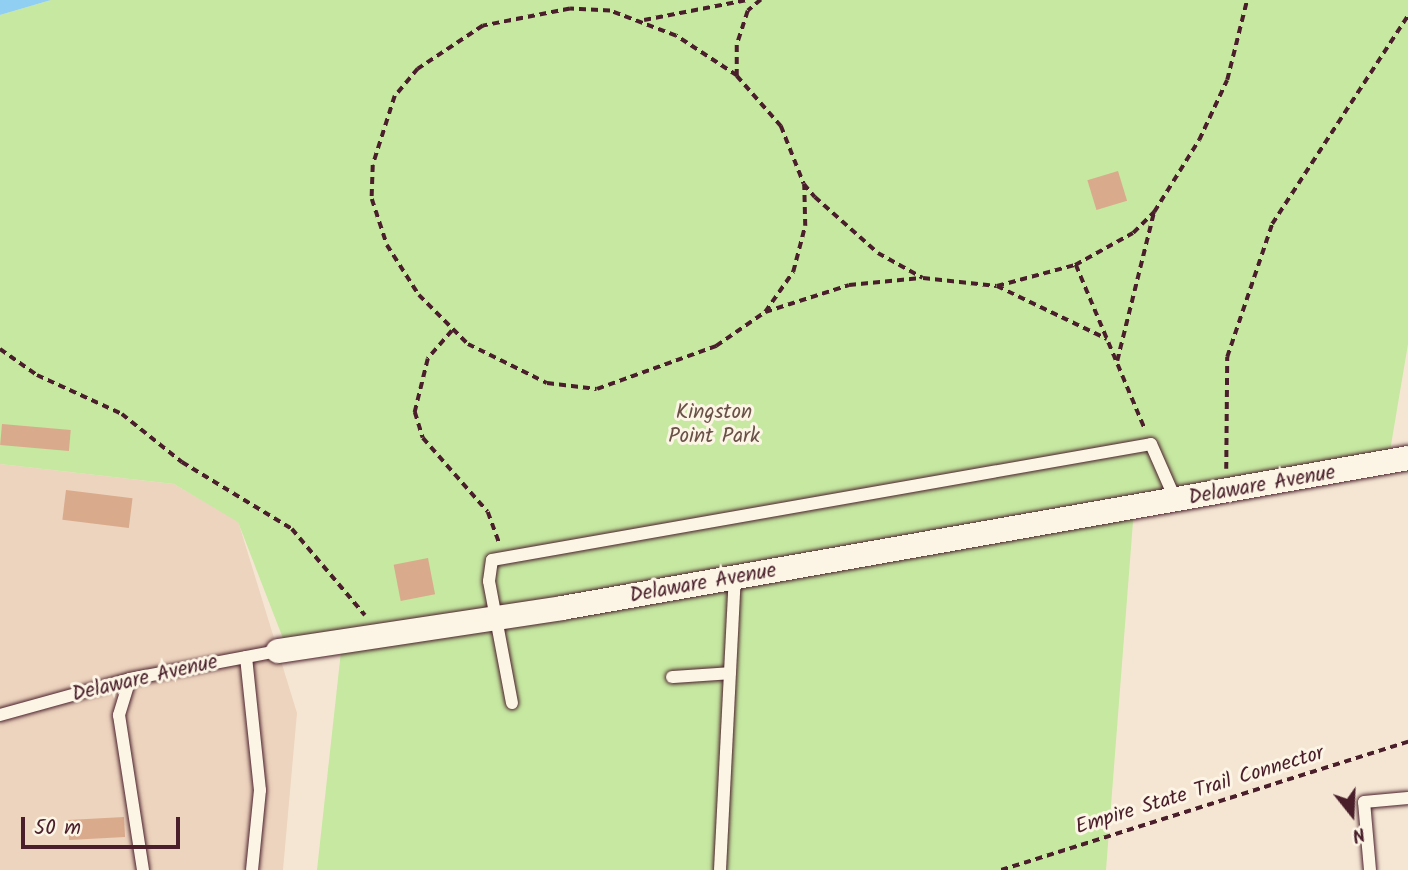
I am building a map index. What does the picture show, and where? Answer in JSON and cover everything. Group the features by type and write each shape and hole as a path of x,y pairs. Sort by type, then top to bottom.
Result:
{"street":[{"name":"Delaware Avenue","path":"278,651 735,578 1176,502 1408,458"}],"lane":[{"path":"512,702 489,581 492,560 1151,444 1176,502"},
{"path":"720,870 735,578"},
{"name":"Delaware Avenue","path":"0,715 130,679 278,651"},
{"path":"246,657 260,790 252,870"},
{"path":"672,677 730,673"},
{"path":"130,679 118,715 143,870"},
{"path":"1370,870 1364,802 1408,797"}],"path":[{"path":"747,0 642,20 570,9 483,26 418,69 395,96 373,165 372,199 387,245 452,331 547,383 597,389 716,346 765,312 849,285 923,278 997,286 1107,340"},
{"path":"737,76 737,45 748,11 761,0"},
{"path":"997,286 1075,265 1133,233 1154,212 1199,140 1227,80 1248,0"},
{"path":"1228,481 1227,357 1267,237 1408,15"},
{"path":"642,20 737,76 781,126 804,184 805,226 793,272 765,312"},
{"path":"804,184 877,253 923,278"},
{"path":"1117,363 1154,212"},
{"path":"1075,265 1151,444"},
{"path":"452,331 428,359 415,412 423,438 443,466 488,512 499,542 492,560"},
{"path":"0,349 37,375 122,414 182,462 292,528 382,636"},
{"name":"Empire State Trail Connector","path":"1001,870 1408,742"}],"shaded area":[{"path":"0,464 174,484 238,521 297,713 283,870 0,870"}],"green space":[{"name":"Kingston Point Park","path":"51,0 1408,0 1408,344 1390,451 1135,496 1106,870 317,870 343,633 284,641 238,522 174,484 0,464 0,15"}],"water":[{"path":"0,0 51,0 0,15"}],"building":[{"path":"1118,171 1127,201 1096,210 1087,180"},
{"path":"2,424 71,430 69,451 0,445"},
{"path":"66,490 133,498 129,528 62,520"},
{"path":"428,558 435,594 401,601 394,565"},
{"path":"124,817 125,837 69,840 68,820"}]}
